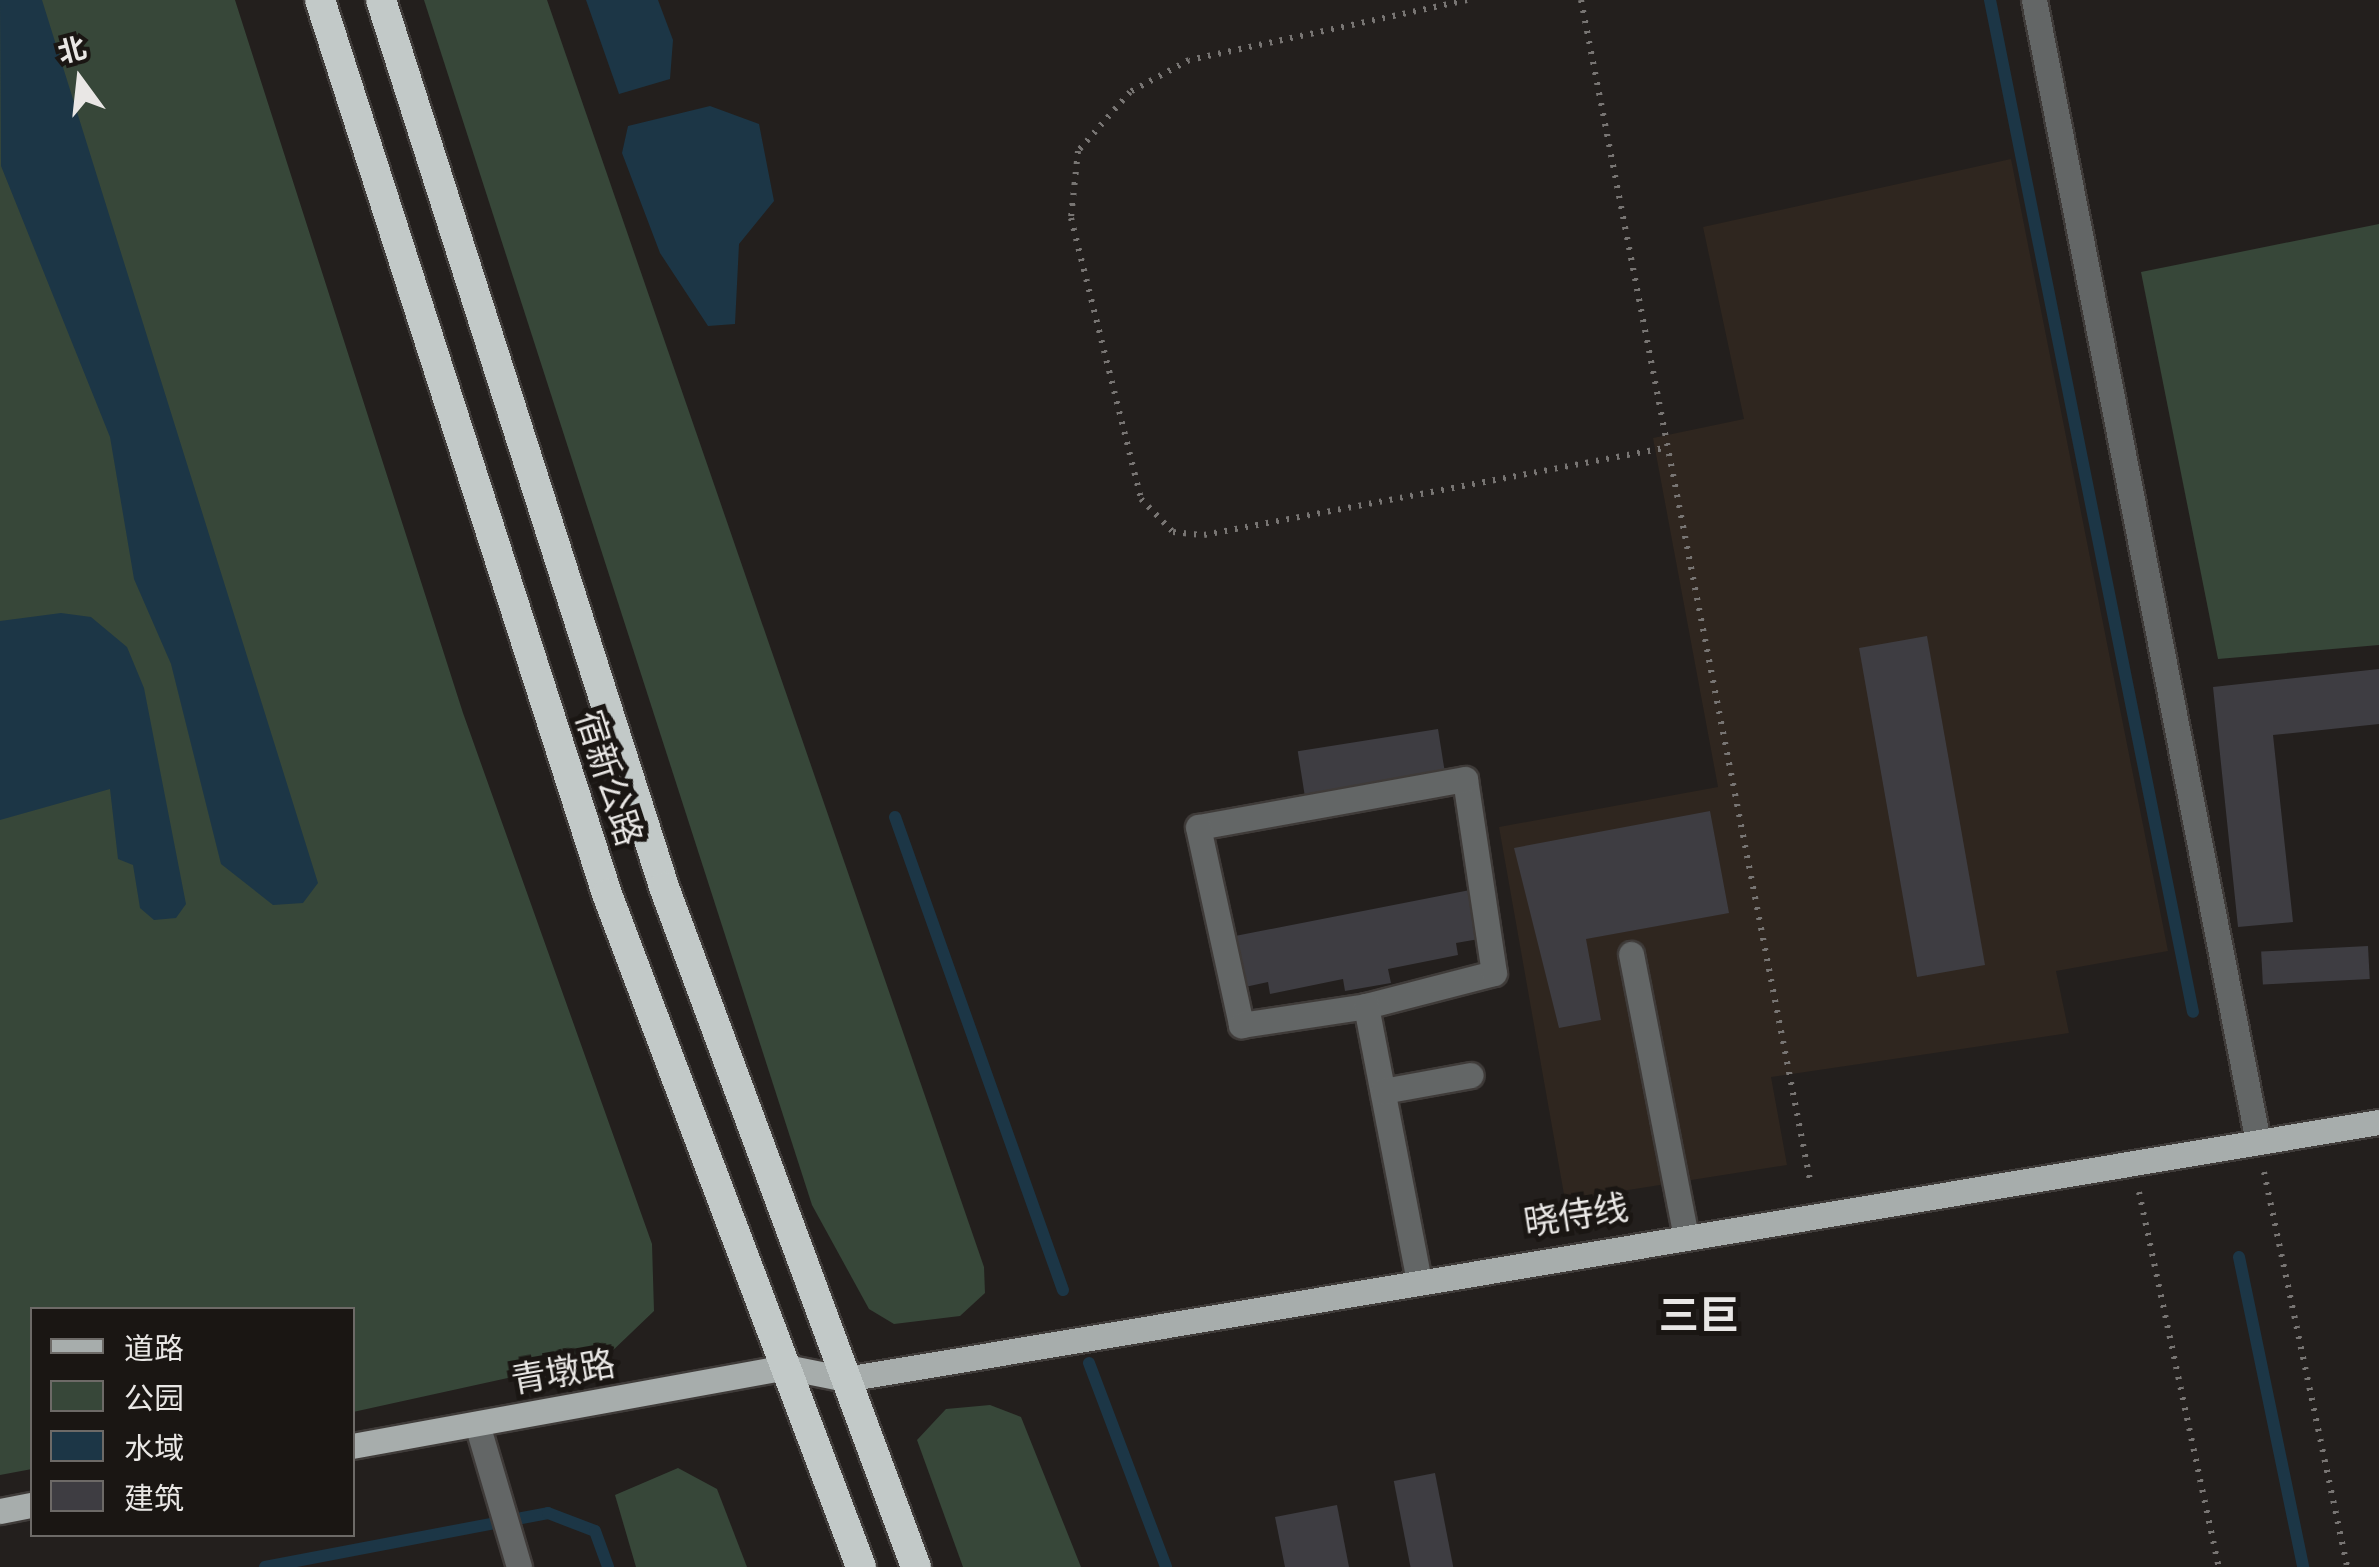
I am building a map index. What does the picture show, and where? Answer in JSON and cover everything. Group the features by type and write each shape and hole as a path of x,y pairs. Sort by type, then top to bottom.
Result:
{"highway":[{"name":"宿新公路","path":"320,0 608,894 860,1567"},
{"name":"宿新公路","path":"381,0 664,887 916,1567"}],"main road":[{"name":"晓侍线","path":"786,1367 846,1378 1418,1276 2379,1122"},
{"name":"青墩路","path":"355,1445 786,1367"},
{"path":"0,1511 30,1505"}],"street":[{"path":"2034,0 2258,1142"},
{"path":"1465,779 1494,974 1366,1006 1241,1025 1198,827 1465,779"},
{"path":"1631,954 1685,1232"},
{"path":"1366,1006 1418,1276"},
{"path":"1382,1092 1470,1075"},
{"path":"477,1424 519,1567"}],"path":[{"path":"1467,0 1190,60 1130,92 1085,140 1071,218 1141,499 1173,532 1204,535 1666,448"},
{"path":"1581,0 1816,1210"},
{"path":"2258,1142 2347,1567"},
{"path":"2133,1162 2219,1567"}],"shaded area":[{"path":"2011,159 2168,951 2056,971 2069,1033 1771,1077 1787,1165 1565,1200 1499,827 1718,787 1653,438 1744,419 1703,227"}],"green space":[{"path":"0,0 235,0 463,713 652,1244 654,1311 607,1356 355,1412 355,1307 30,1307 30,1469 0,1475"},
{"path":"424,0 547,0 984,1267 985,1293 960,1316 894,1324 869,1309 812,1205"},
{"path":"2379,224 2379,645 2218,659 2141,272"},
{"path":"990,1405 1021,1417 1081,1567 963,1567 917,1440 946,1409"},
{"path":"678,1468 717,1489 747,1567 636,1567 615,1495"}],"water":[{"path":"0,0 42,0 318,883 303,903 273,905 221,864 171,664 134,579 110,437 1,166"},
{"path":"586,0 658,0 673,40 670,79 619,94"},
{"path":"710,106 759,124 774,201 739,244 735,324 708,326 660,253 622,153 628,126"},
{"path":"61,613 91,617 127,647 144,688 186,904 176,918 154,920 140,908 133,865 118,859 110,789 0,820 0,621"}],"building":[{"path":"1927,636 1985,965 1917,977 1859,648"},
{"path":"2379,669 2379,724 2273,735 2293,922 2238,927 2213,687"},
{"path":"1438,729 1445,771 1304,794 1298,751"},
{"path":"1710,811 1729,913 1586,939 1601,1020 1559,1028 1514,848"},
{"path":"1470,890 1479,939 1456,943 1458,955 1388,969 1391,983 1345,991 1343,979 1270,994 1268,982 1245,987 1235,936"},
{"path":"2368,946 2370,979 2263,985 2261,952"},
{"path":"1435,1473 1453,1567 1410,1567 1394,1481"},
{"path":"1337,1505 1349,1567 1285,1567 1275,1517"}],"waterway":[{"path":"1990,0 2193,1012"},
{"path":"895,817 1063,1290"},
{"path":"2239,1257 2303,1567"},
{"path":"1089,1363 1166,1567"},
{"path":"265,1567 548,1513 595,1531 608,1567"}],"district":[{"name":"三巨","path":"1699,1316"}]}
